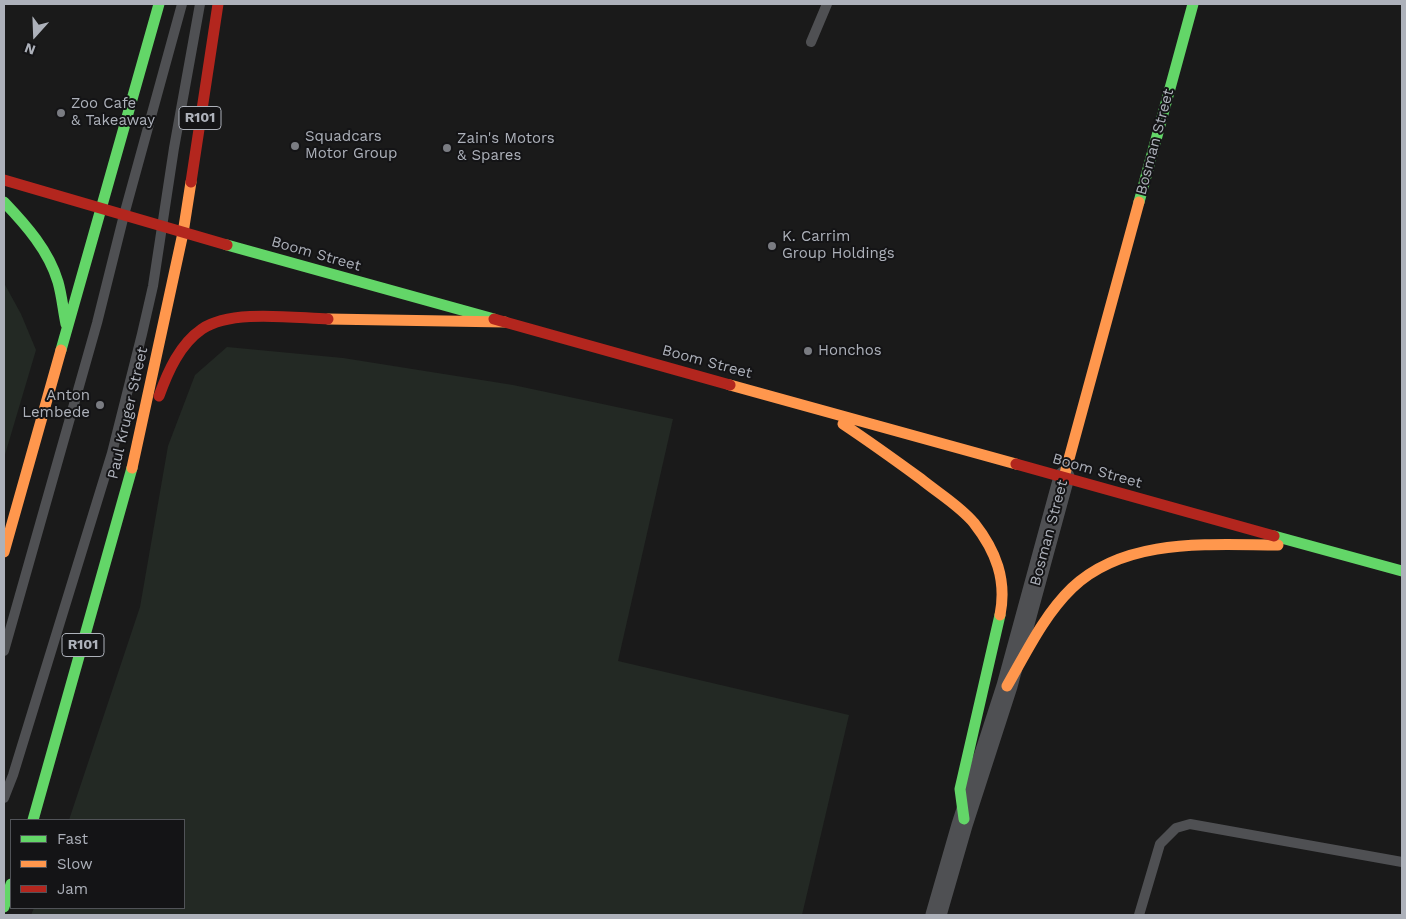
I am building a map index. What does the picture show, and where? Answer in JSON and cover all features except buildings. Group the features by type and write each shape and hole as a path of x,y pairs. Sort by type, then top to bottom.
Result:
{"main road":[{"path":"4,552 159,4"},
{"name":"Paul Kruger Street","path":"33,819 132,469 184,233 218,4"},
{"name":"Bosman Street","path":"1064,477 1193,4"},
{"name":"Boom Street","path":"4,180 184,233 1402,571"},
{"path":"4,202 26,225 44,251 57,281 67,328"},
{"path":"132,469 166,378 185,346 210,324 236,318 505,322"},
{"path":"823,410 882,450 954,504 973,522 988,544 1000,568 1003,600 990,666 960,789 964,819"},
{"path":"1007,686 1054,609 1084,577 1110,562 1129,554 1158,549 1307,545"},
{"path":"4,907 10,887"}],"street":[{"name":"Bosman Street","path":"936,915 964,819 1007,686 1064,477"}],"lane":[{"path":"4,651 97,323 124,215 182,4"},
{"name":"Paul Kruger Street","path":"4,798 13,775 112,453 142,334 153,286 174,148 200,4"},
{"path":"811,42 827,4"},
{"path":"1140,915 1160,844 1176,828 1190,824 1402,862"}],"shaded area":[{"path":"4,283 21,314 36,350 4,458"},
{"path":"227,347 343,358 513,385 673,419 618,661 849,715 802,915 31,915 34,909 185,909 185,819 69,819 140,607 168,446 195,375"}],"traffic: fast":[{"path":"61,350 159,4"},
{"path":"1139,202 1193,4"},
{"path":"4,202 28,229 49,260 61,292 66,324"},
{"path":"227,245 494,319"},
{"path":"33,819 132,468"},
{"path":"1274,536 1402,571"},
{"path":"964,819 960,789 1000,615"},
{"path":"4,907 10,887"}],"traffic: slow":[{"path":"132,468 183,233 191,182"},
{"path":"1064,477 1139,202"},
{"path":"328,319 505,322"},
{"path":"4,552 61,350"},
{"path":"730,385 1016,464"},
{"path":"843,424 949,500 974,523 988,544 998,566 1002,590 1000,615"},
{"path":"1007,686 1036,635 1062,599 1072,588 1094,572 1117,560 1169,547 1278,545"}],"traffic: jam":[{"path":"191,182 218,4"},
{"path":"4,180 227,245"},
{"path":"159,396 166,377 187,342 202,329 214,323 229,319 263,316 328,319"},
{"path":"494,319 730,385"},
{"path":"1016,464 1274,536"}],"place":[{"name":"Zoo Cafe & Takeaway","path":"61,113"},
{"name":"Squadcars Motor Group","path":"295,146"},
{"name":"Zain's Motors & Spares","path":"447,148"},
{"name":"K. Carrim Group Holdings","path":"772,246"},
{"name":"Honchos","path":"808,351"},
{"name":"Anton Lembede","path":"100,405"}]}
